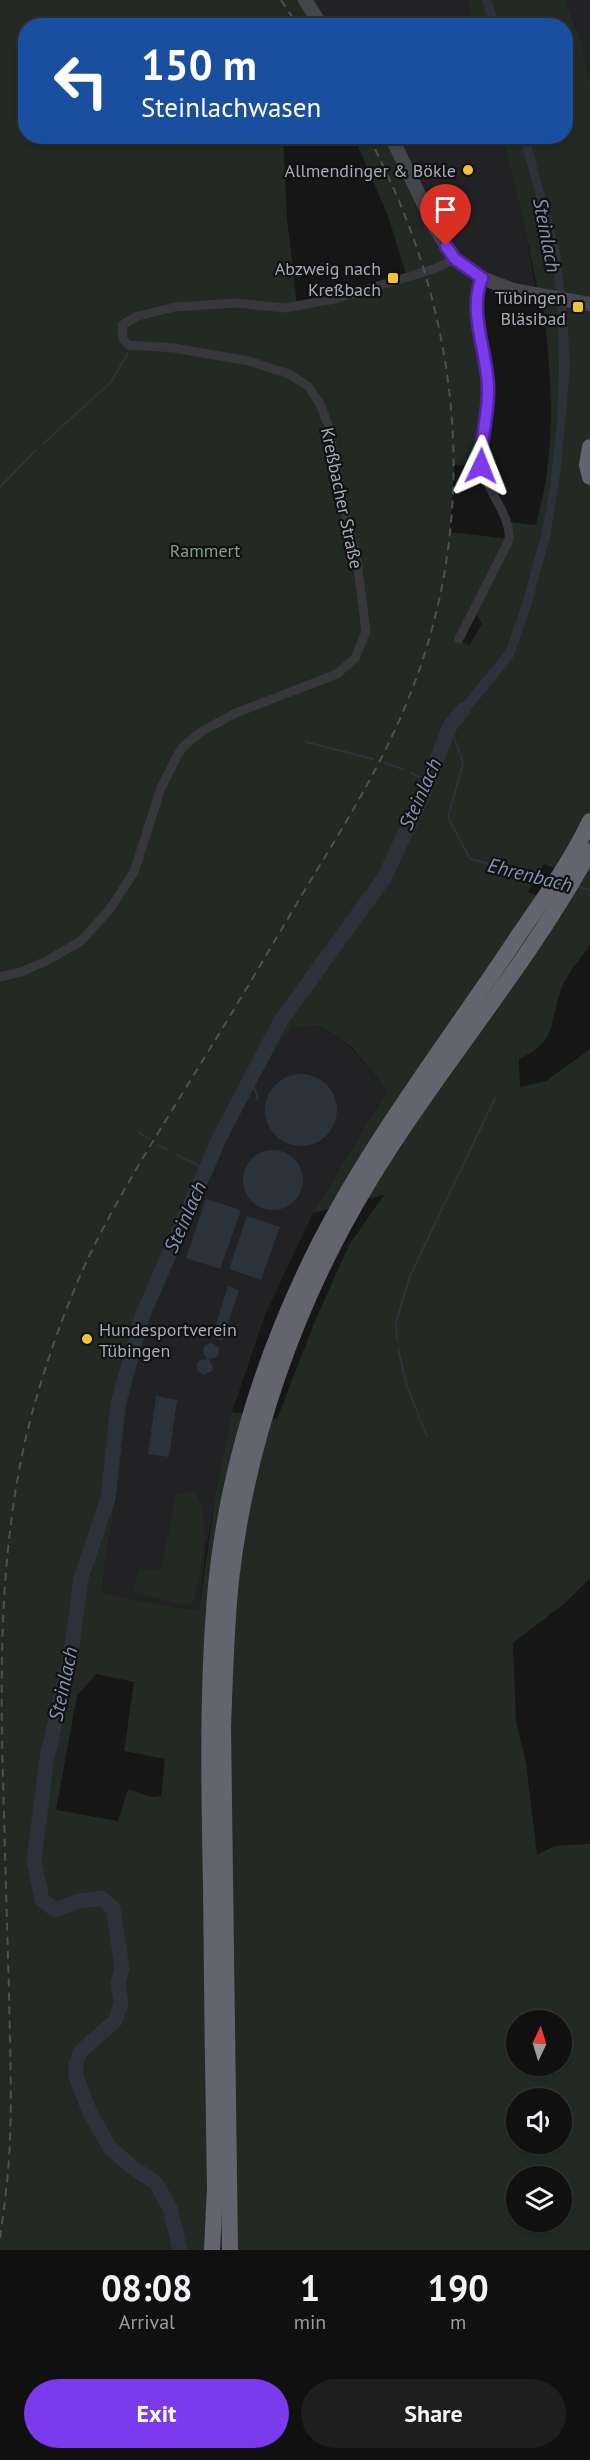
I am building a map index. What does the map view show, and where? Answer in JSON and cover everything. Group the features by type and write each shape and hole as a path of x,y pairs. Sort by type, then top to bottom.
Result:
{"highway":[{"path":"590,447 587,465 590,477"},
{"path":"578,867 590,821"},
{"path":"212,2250 215,2188 209,1805 212,1651 217,1581 240,1450 261,1378 290,1306 320,1241 357,1177 396,1115 473,1005 590,851"},
{"path":"230,2250 223,1726 225,1648 231,1579 254,1452 276,1381 303,1310 368,1183 550,903"}],"street":[{"path":"305,0 317,18"},
{"path":"394,144 435,228 455,259 482,278 513,290 586,304"},
{"name":"Kreßbacher Straße","path":"0,977 21,972 81,941 110,909 134,872 161,788 184,746 202,731 236,713 337,674 355,658 366,632 357,560 345,516 328,424 320,404 308,386 289,374 249,361 186,350 129,345 123,339 122,325 138,315 194,305 236,303 284,308 335,299 434,269 455,259"},
{"path":"459,639 509,540 511,529 492,495 481,466 480,451 488,392 476,300 482,278"}],"shaded area":[{"path":"305,0 467,0 472,18 317,18"},
{"path":"565,0 590,0 590,84 582,43"},
{"path":"395,144 504,144 525,228 537,296 465,267"},
{"path":"320,1026 351,1047 388,1092 313,1213 265,1315 232,1412 206,1547 199,1610 102,1593 118,1487 127,1406 148,1322 229,1136 270,1058 292,1028"}],"green space":[{"name":"Rammert","path":"0,0 305,0 317,18 18,18 18,144 283,144 287,218 297,305 407,277 388,216 357,144 395,144 446,246 482,278 476,300 488,392 481,466 454,465 450,532 509,539 508,522 536,525 547,471 551,405 542,296 537,287 504,144 573,144 573,20 582,43 590,84 590,945 564,983 548,1036 542,1044 519,1059 520,1087 546,1081 590,1049 590,1578 565,1603 513,1643 516,1721 526,1763 537,1855 555,1846 590,1844 590,2250 0,2250","holes":["475,611 482,624 469,646 460,640","544,864 580,877 558,905 528,892","320,1026 352,1047 388,1092 313,1213 384,1195 349,1245 315,1321 277,1419 232,1412 216,1492 199,1610 102,1593 118,1487 127,1406 149,1322 229,1136 270,1058 292,1028","96,1674 134,1682 124,1751 165,1759 161,1796 152,1797 128,1789 118,1821 56,1810 77,1696"]},
{"path":"467,0 565,0 572,18 472,18"},
{"path":"185,1492 196,1493 201,1504 204,1530 195,1598 190,1604 180,1604 133,1591 139,1570 161,1570 176,1495"}],"water":[{"path":"482,0 492,0 497,18 487,18"},
{"path":"522,144 531,144 560,251 570,367 561,468 550,537 531,606 513,658 455,729 448,721 506,650 522,604 541,535 550,487 557,422 559,366 558,312 551,252"},
{"path":"301,1074 315,1077 327,1084 334,1096 337,1110 334,1124 327,1136 315,1143 301,1146 287,1143 275,1136 268,1124 265,1110 268,1096 275,1084 287,1077"},
{"path":"267,1150 279,1150 290,1155 298,1163 303,1180 301,1192 290,1205 279,1210 267,1210 256,1205 248,1197 243,1186 243,1174 248,1163 256,1155"},
{"path":"206,1199 241,1210 220,1269 186,1258"},
{"path":"247,1216 280,1227 261,1280 229,1269"},
{"path":"228,1286 239,1290 222,1341 212,1337"},
{"path":"212,1343 219,1348 219,1353 216,1358 209,1359 213,1366 212,1371 203,1375 197,1370 197,1364 200,1360 207,1359 204,1349 206,1345"},
{"path":"156,1396 177,1400 169,1457 148,1454"}],"waterway":[{"path":"44,443 111,382 128,353"},
{"path":"0,487 36,450"},
{"name":"Steinlach","path":"180,2250 170,2208 156,2183 110,2148 90,2113 76,2076 76,2064 80,2052 115,2021 121,2003 118,1983 122,1968 113,1908 101,1898 76,1902 55,1910 42,1900 34,1861 47,1758 71,1654 81,1578 108,1498 118,1404 142,1316 219,1139 280,1022 384,878 422,797 450,726 463,710"},
{"name":"Ehrenbach","path":"450,726 463,763 448,817 470,859 550,879"},
{"path":"306,742 373,759"},
{"path":"385,763 402,769"},
{"path":"411,773 428,781"},
{"name":"Ehrenbach","path":"578,887 590,890"},
{"path":"251,1079 258,1099"},
{"path":"397,1341 396,1322 410,1276 495,1098"},
{"path":"138,1132 149,1139"},
{"path":"157,1145 168,1150"},
{"path":"177,1155 206,1169"},
{"path":"398,1348 406,1383 427,1437"}],"railway":[{"path":"281,0 293,18"},
{"path":"0,2238 10,2150 11,2105 2,1652 11,1522 17,1480 32,1414 64,1316 83,1269 106,1223 383,755 405,707 430,636 446,564 453,491 452,418 442,345 425,274 400,204 372,144"}],"place":[{"name":"Allmendinger & Bökle","path":"468,170"},
{"name":"Abzweig nach Kreßbach","path":"393,278"},
{"name":"Tübingen Bläsibad","path":"578,307"},
{"name":"Hundesportverein Tübingen","path":"87,1339"}],"route":[{"path":"446,246 455,259 482,278 476,300 488,392 480,451 481,466"}]}
